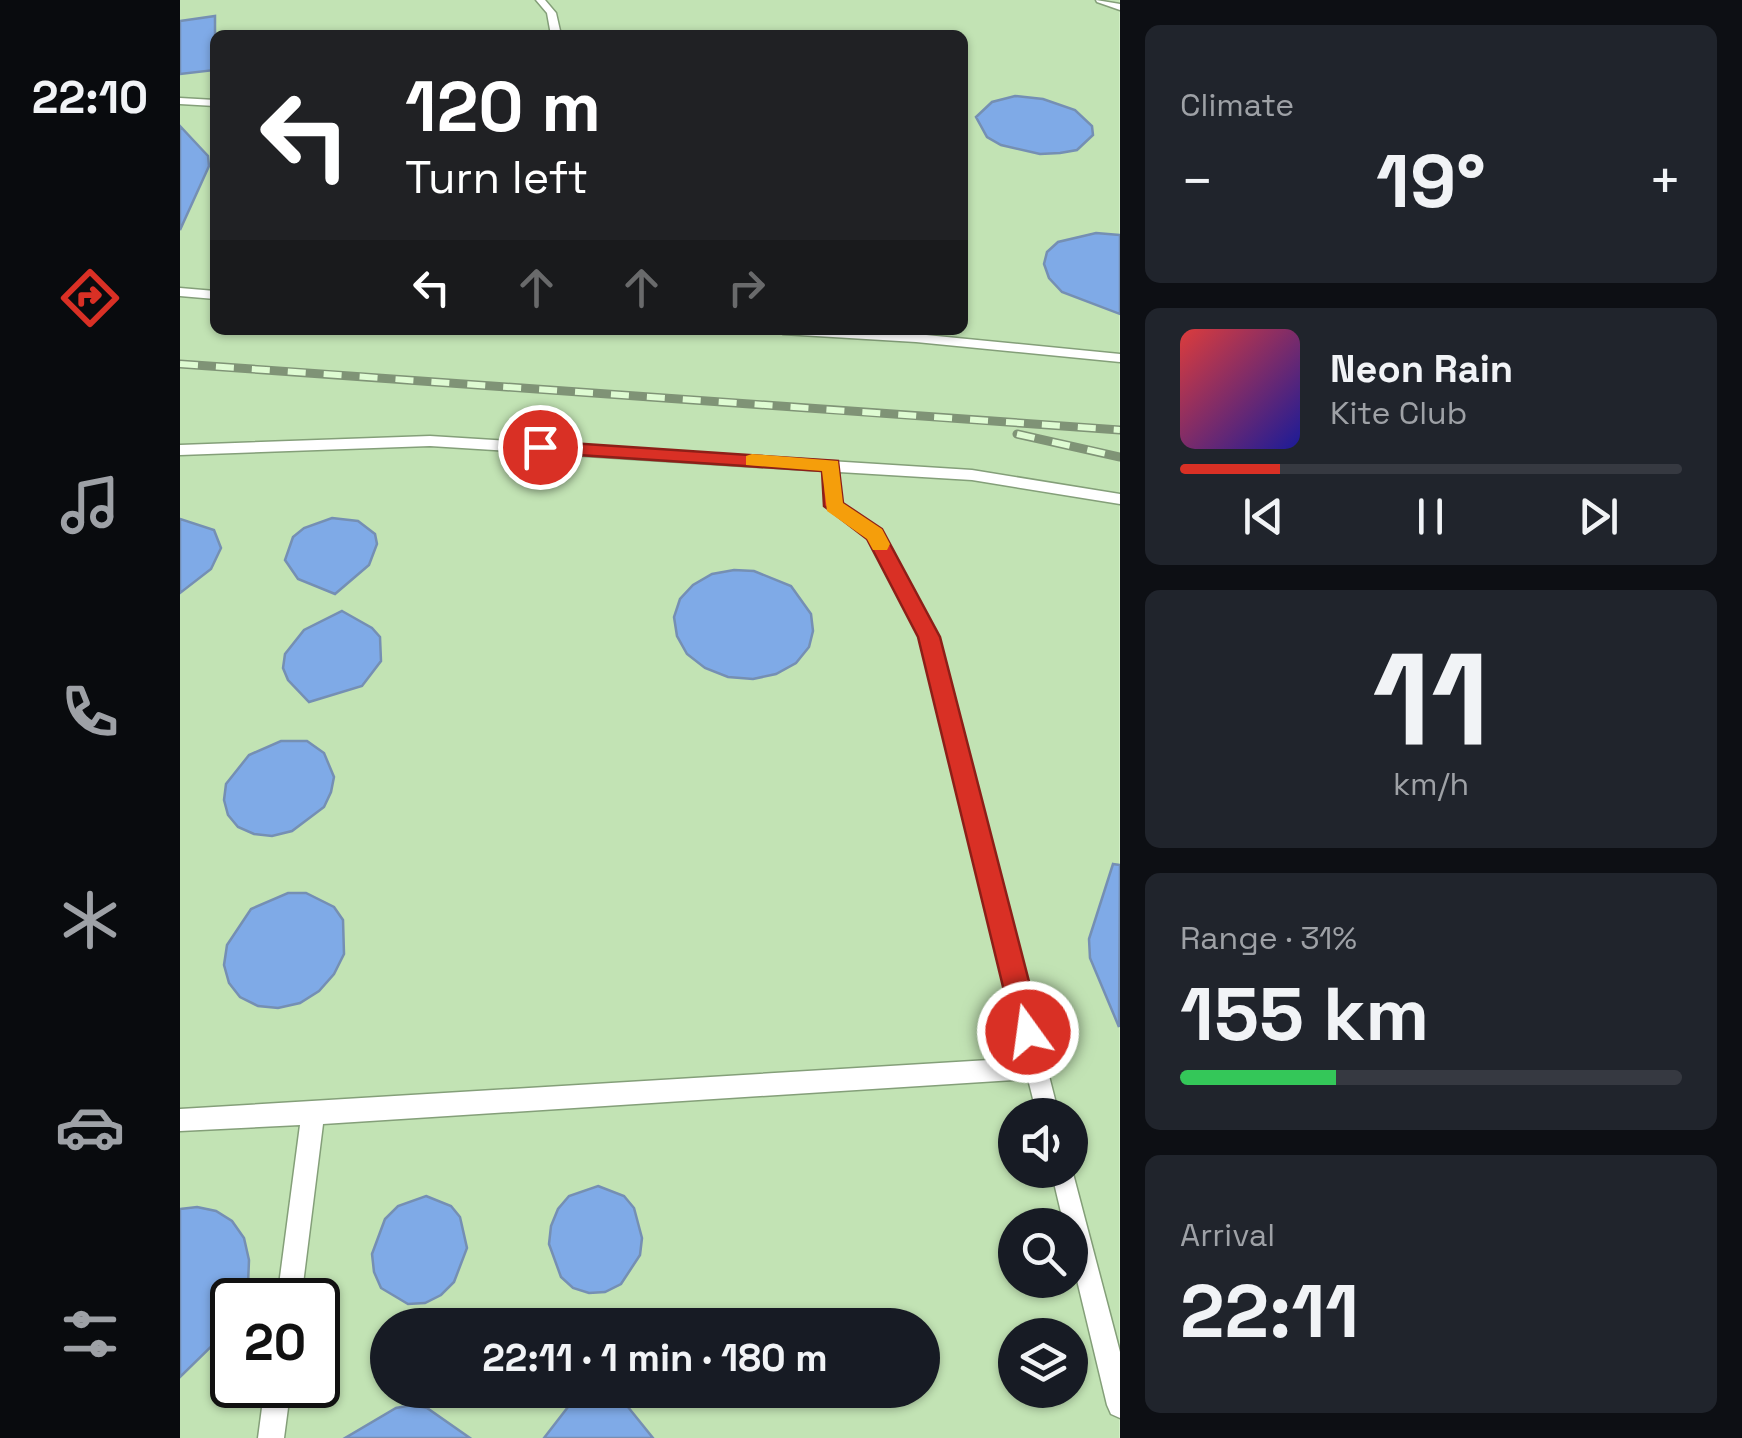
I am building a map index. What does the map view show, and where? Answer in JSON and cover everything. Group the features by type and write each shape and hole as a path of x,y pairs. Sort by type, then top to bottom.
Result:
{"lane":[{"path":"540,0 551,13 555,30"},
{"path":"1100,0 1120,7"},
{"path":"180,101 210,102"},
{"path":"180,292 210,295"},
{"path":"866,335 1120,358"},
{"path":"180,450 430,440 972,475 1120,498"},
{"path":"832,465 834,506 874,534 929,637 1044,1098"},
{"path":"180,1120 1036,1068"},
{"path":"292,1278 312,1114"},
{"path":"1066,1188 1120,1404"},
{"path":"271,1438 275,1408"}],"shaded area":[{"path":"180,0 1119,0 1119,1438 180,1438"}],"building":[{"path":"215,16 215,30 210,30 210,71 180,74 180,21"},
{"path":"1015,96 1043,99 1075,110 1092,126 1093,135 1077,150 1060,153 1040,154 1001,145 987,137 976,117 992,102"},
{"path":"180,126 208,156 209,166 180,230"},
{"path":"1096,233 1120,235 1120,314 1062,292 1049,278 1044,264 1047,252 1058,242"},
{"path":"332,518 358,521 375,534 377,544 369,565 335,594 298,579 285,560 293,537 304,528"},
{"path":"180,519 214,530 221,548 211,569 180,593"},
{"path":"754,571 791,586 811,614 813,631 809,647 796,663 776,674 753,679 728,677 705,668 687,654 677,636 674,617 680,599 693,585 712,574"},
{"path":"342,611 380,637 381,661 362,686 309,702 288,680 283,668 285,654 304,630"},
{"path":"281,741 307,741 324,753 334,777 331,792 324,807 292,831 272,836 254,834 238,827 228,815 224,800 226,784 249,755"},
{"path":"1113,864 1120,865 1119,1027 1090,958 1089,939"},
{"path":"288,893 306,893 334,907 343,920 344,954 319,991 300,1003 278,1008 258,1006 240,997 229,983 224,965 227,945 251,909"},
{"path":"598,1186 624,1196 634,1208 642,1238 640,1255 621,1284 605,1292 589,1293 573,1288 561,1277 549,1244 558,1209 569,1196"},
{"path":"426,1196 451,1206 460,1217 467,1248 454,1282 441,1295 425,1303 408,1304 381,1288 372,1254 385,1219 398,1206"},
{"path":"180,1209 216,1211 232,1221 244,1238 249,1260 248,1278 210,1278 210,1348 180,1377"},
{"path":"396,1408 427,1408 470,1438 345,1438"},
{"path":"567,1408 629,1408 653,1438 544,1438"}],"railway":[{"path":"180,364 1120,430"},
{"path":"1017,434 1120,457"}],"slow traffic":[{"path":"752,460 832,465 834,506 874,534 880,544"}],"route":[{"path":"540,447 832,465 834,506 874,534 929,637 1028,1032"}]}
